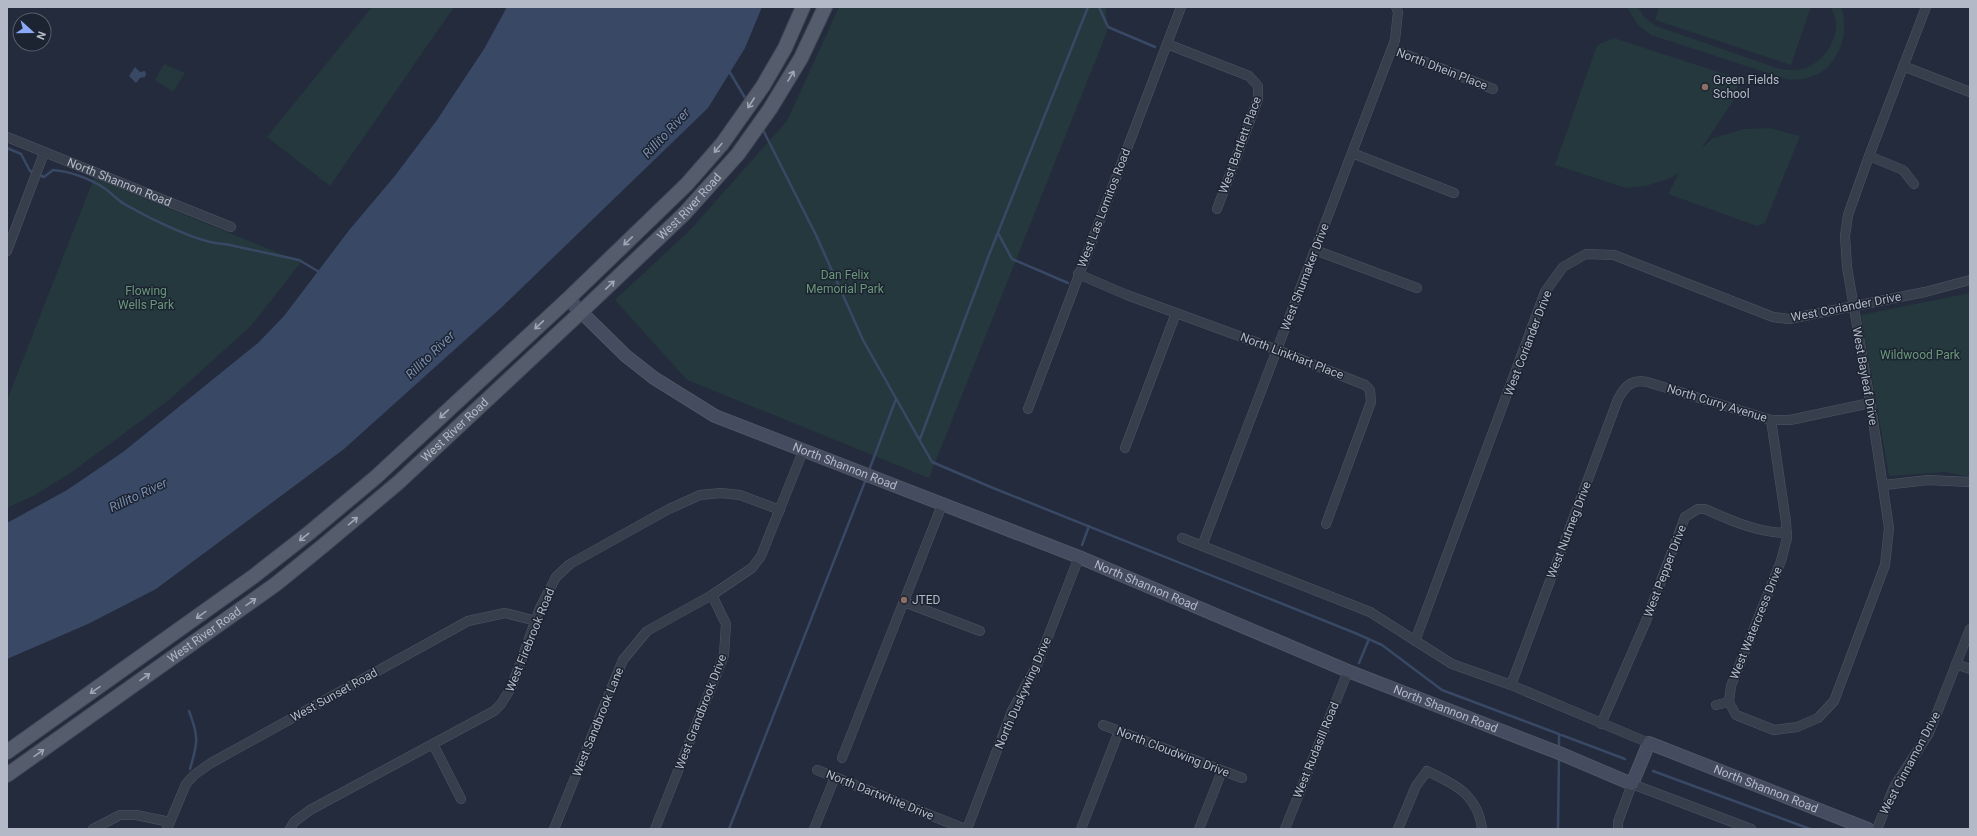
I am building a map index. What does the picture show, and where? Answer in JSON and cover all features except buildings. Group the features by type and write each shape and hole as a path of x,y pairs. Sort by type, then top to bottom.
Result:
{"main road":[{"name":"West River Road","path":"7,752 247,581 309,533 376,477 568,299 688,184 742,117 785,48 803,7"},
{"name":"West River Road","path":"7,775 276,584 399,482 582,312 690,209 738,154 770,109 801,58 824,7"},
{"path":"54,719 64,735"}],"street":[{"name":"West Las Lomitos Road","path":"1028,409 1078,274 1181,7"},
{"name":"West Shumaker Drive","path":"1202,546 1392,49 1395,40 1398,12 1396,7"},
{"name":"West Bayleaf Drive","path":"1729,702 1736,715 1774,730 1797,727 1818,718 1834,701 1885,565 1889,528 1884,485 1853,305 1847,266 1845,236 1848,215 1926,7"},
{"name":"West Bartlett Place","path":"1167,44 1249,76 1260,82 1258,99 1217,209"},
{"name":"North Dhein Place","path":"1392,49 1493,89"},
{"path":"1903,66 1970,92"},
{"name":"North Shannon Road","path":"7,137 231,227"},
{"path":"7,251 44,153"},
{"path":"1352,153 1454,193"},
{"path":"1869,156 1902,170 1914,184"},
{"path":"1315,250 1417,288"},
{"name":"West Coriander Drive","path":"1416,641 1545,292 1563,267 1586,254 1614,255 1773,317 1789,319 1853,305 1925,292 1970,280"},
{"name":"North Linkhart Place","path":"1078,274 1127,295 1359,382 1374,390 1368,411 1326,524"},
{"name":"North Shannon Road","path":"568,299 626,356 654,378 715,416 942,505 1080,557 1348,671 1559,753 1632,784 1751,829"},
{"path":"1125,448 1176,313"},
{"name":"North Curry Avenue","path":"1633,380 1647,382 1771,420 1790,420 1870,403"},
{"name":"West Nutmeg Drive","path":"1511,685 1618,399 1633,380"},
{"name":"West Watercress Drive","path":"1729,702 1731,686 1781,561 1787,533 1771,420"},
{"name":"West Sandbrook Lane","path":"554,829 623,660 647,631 712,594 752,568 761,556 803,451"},
{"path":"1884,485 1928,480 1970,482"},
{"name":"West Firebrook Road","path":"290,829 294,822 310,810 494,711 501,704 512,686 540,608 556,577 570,564 700,495 721,493 740,495 780,510"},
{"path":"842,758 942,505"},
{"name":"West Pepper Drive","path":"1601,724 1646,621 1685,517 1694,507 1705,509 1746,526 1775,533 1787,533"},
{"name":"North Shannon Road","path":"1182,538 1370,612 1452,664 1511,685 1601,724 1868,829"},
{"name":"North Duskywing Drive","path":"966,829 1012,711 1037,665 1080,557"},
{"name":"West Grandbrook Drive","path":"654,829 724,655 726,624 712,594"},
{"path":"904,602 980,632"},
{"name":"West Sunset Road","path":"168,825 186,784 194,775 211,763 461,625 484,616 505,613 536,621"},
{"name":"West Cinnamon Drive","path":"1877,829 1894,787 1929,733 1970,629"},
{"path":"1956,664 1970,669"},
{"name":"West Rudasill Road","path":"1285,829 1348,671"},
{"path":"1716,705 1729,702"},
{"name":"North Cloudwing Drive","path":"1104,725 1242,778"},
{"path":"1081,829 1119,731"},
{"path":"1618,829 1618,822 1649,743"},
{"path":"433,744 461,798"},
{"name":"North Dartwhite Drive","path":"817,770 966,829"},
{"path":"1199,829 1222,771"},
{"path":"1398,829 1416,786 1427,771 1453,783 1468,795 1480,815 1482,829"},
{"path":"814,829 835,777"},
{"path":"93,829 120,815 136,815 168,825"}],"green space":[{"path":"372,7 454,7 330,186 267,137"},
{"name":"Dan Felix Memorial Park","path":"839,7 1106,7 1107,32 929,478 687,380 615,300 690,230 787,121"},
{"path":"1627,7 1638,7 1644,17 1656,26 1780,69 1798,70 1805,68 1816,63 1822,57 1828,49 1835,32 1836,24 1830,7 1841,7 1844,17 1843,39 1840,50 1834,59 1818,74 1808,78 1789,80 1651,35 1637,24"},
{"path":"1659,7 1811,7 1791,65 1655,20"},
{"path":"1614,38 1740,79 1733,101 1701,149 1713,138 1744,129 1770,128 1800,136 1765,223 1757,226 1668,194 1679,173 1668,179 1646,186 1626,188 1555,165 1597,45"},
{"path":"164,64 185,73 173,92 155,80"},
{"name":"Flowing Wells Park","path":"94,178 301,262 252,325 169,400 72,472 35,495 7,508 7,400"},
{"name":"Wildwood Park","path":"1970,293 1970,477 1945,472 1889,476 1861,315"}],"water":[{"name":"Rillito River","path":"507,7 762,7 745,48 708,108 502,307 344,449 156,589 88,624 7,659 7,523 67,490 123,452 258,343 284,316 350,229 394,177 437,120 484,49"},
{"path":"135,67 140,72 145,71 146,74 145,77 140,78 136,83 129,76"}],"waterway":[{"path":"920,439 989,255 1088,7"},
{"path":"1099,7 1108,27 1155,47"},
{"path":"729,71 747,101"},
{"path":"762,128 816,235 863,340 932,462 993,488 1355,633 1382,645 1442,690 1625,759"},
{"path":"7,148 21,154 30,171 44,177 53,170 73,174 86,179 104,188 126,205 148,217 189,235 215,243 299,260 321,273"},
{"path":"998,233 1012,259 1068,283"},
{"path":"868,473 896,399"},
{"path":"729,829 866,479"},
{"path":"1082,545 1089,526"},
{"path":"1359,663 1369,639"},
{"path":"189,711 196,734 195,752 190,769"},
{"path":"1559,734 1559,749"},
{"path":"1558,829 1559,758"},
{"path":"1653,771 1810,829"}],"place":[{"name":"Green Fields School","path":"1705,87"},
{"name":"JTED","path":"904,600"}]}
